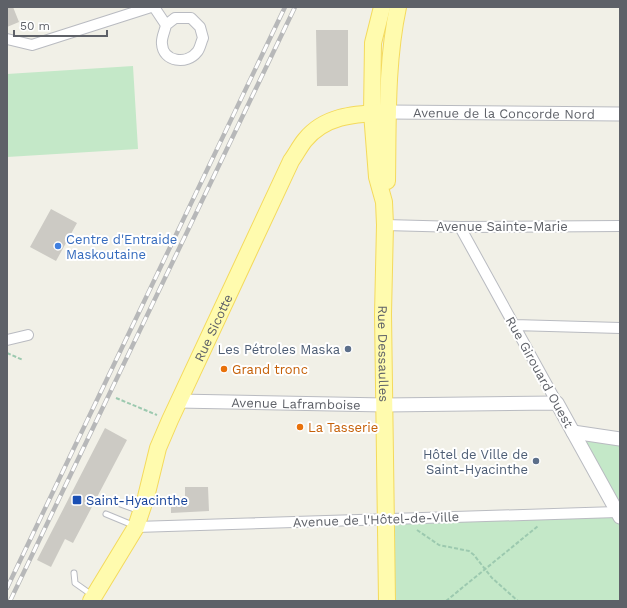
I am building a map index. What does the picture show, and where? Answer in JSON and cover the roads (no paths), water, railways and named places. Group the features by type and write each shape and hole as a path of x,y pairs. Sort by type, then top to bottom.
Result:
{"main road":[{"path":"371,7 373,43"},
{"name":"Rue Dessaulles","path":"382,7 373,43 372,113 377,177 384,202"},
{"name":"Rue Dessaulles","path":"388,601 392,518 384,405 384,202 387,188 388,112 394,29 398,7"},
{"name":"Rue Sicotte","path":"93,599 136,527 158,448 178,401 282,181 304,140 315,130 344,115 388,112"}],"street":[{"path":"7,39 32,45 152,7 166,25 162,44 166,54 175,60 187,59 197,52 203,38 200,27 191,18 175,18 166,25"},
{"name":"Avenue de la Concorde Nord","path":"388,112 620,114"},
{"name":"Avenue Sainte-Marie","path":"384,225 460,227 620,226"},
{"name":"Rue Girouard Ouest","path":"460,227 619,514"},
{"path":"514,326 620,328"},
{"path":"7,340 28,335"},
{"name":"Avenue Laframboise","path":"178,401 384,405 557,402"},
{"path":"573,432 620,439"},
{"name":"Avenue de l'Hôtel-de-Ville","path":"136,527 392,518 619,514"}],"lane":[{"path":"112,501 141,511"},
{"path":"106,514 136,527"},
{"path":"74,573 75,583 93,599"}],"railway":[{"path":"7,588 285,7"},
{"path":"10,601 295,7"}],"place":[{"name":"Centre d'Entraide Maskoutaine","path":"58,246"},
{"name":"Les Pétroles Maska","path":"348,349"},
{"name":"Grand tronc","path":"224,369"},
{"name":"La Tasserie","path":"300,427"},
{"name":"Hôtel de Ville de Saint-Hyacinthe","path":"536,461"},
{"name":"Saint-Hyacinthe","path":"77,500"}]}
